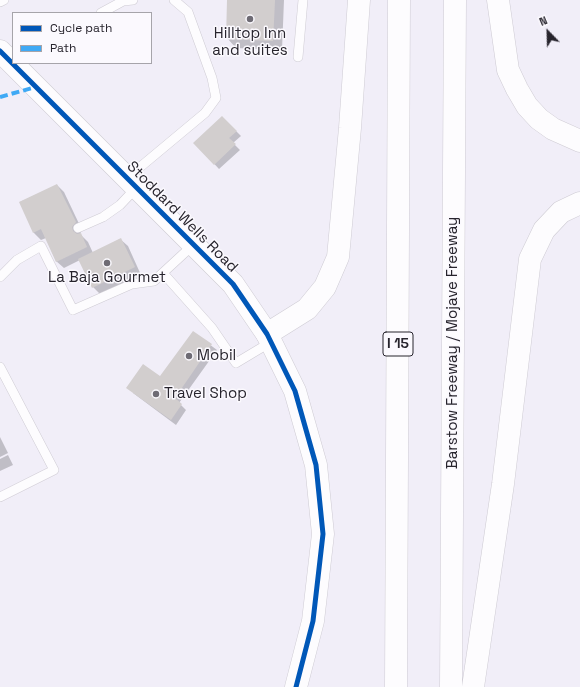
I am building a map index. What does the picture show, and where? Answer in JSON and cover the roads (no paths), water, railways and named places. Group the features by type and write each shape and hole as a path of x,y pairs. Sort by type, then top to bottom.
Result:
{"main road":[{"path":"269,338 307,309 325,287 338,258 350,128 359,0"},
{"name":"I 15","path":"396,687 399,0"},
{"name":"Barstow Freeway / Mojave Freeway","path":"451,687 455,0"},
{"path":"498,0 508,70 517,89 527,106 539,119 553,129 580,141"},
{"name":"Stoddard Wells Road","path":"15,64 233,284 269,338 296,391 316,465 324,534 313,621 296,687"},
{"path":"473,687 503,484 530,259 544,230 561,212 580,203"}],"lane":[{"path":"0,2 4,0"},
{"path":"103,12 122,1 133,0"},
{"path":"78,228 103,216 120,205 132,183 205,113 216,98 212,78 188,12 174,0"},
{"path":"298,57 303,0"},
{"path":"0,277 17,260 44,244 73,310 132,284 154,281 193,244"},
{"path":"163,273 212,328 236,363 269,338"},
{"path":"0,367 54,470 0,497"}],"place":[{"name":"Hilltop Inn and suites","path":"250,19"},
{"name":"La Baja Gourmet","path":"107,263"},
{"name":"Mobil","path":"189,356"},
{"name":"Travel Shop","path":"156,394"}]}
